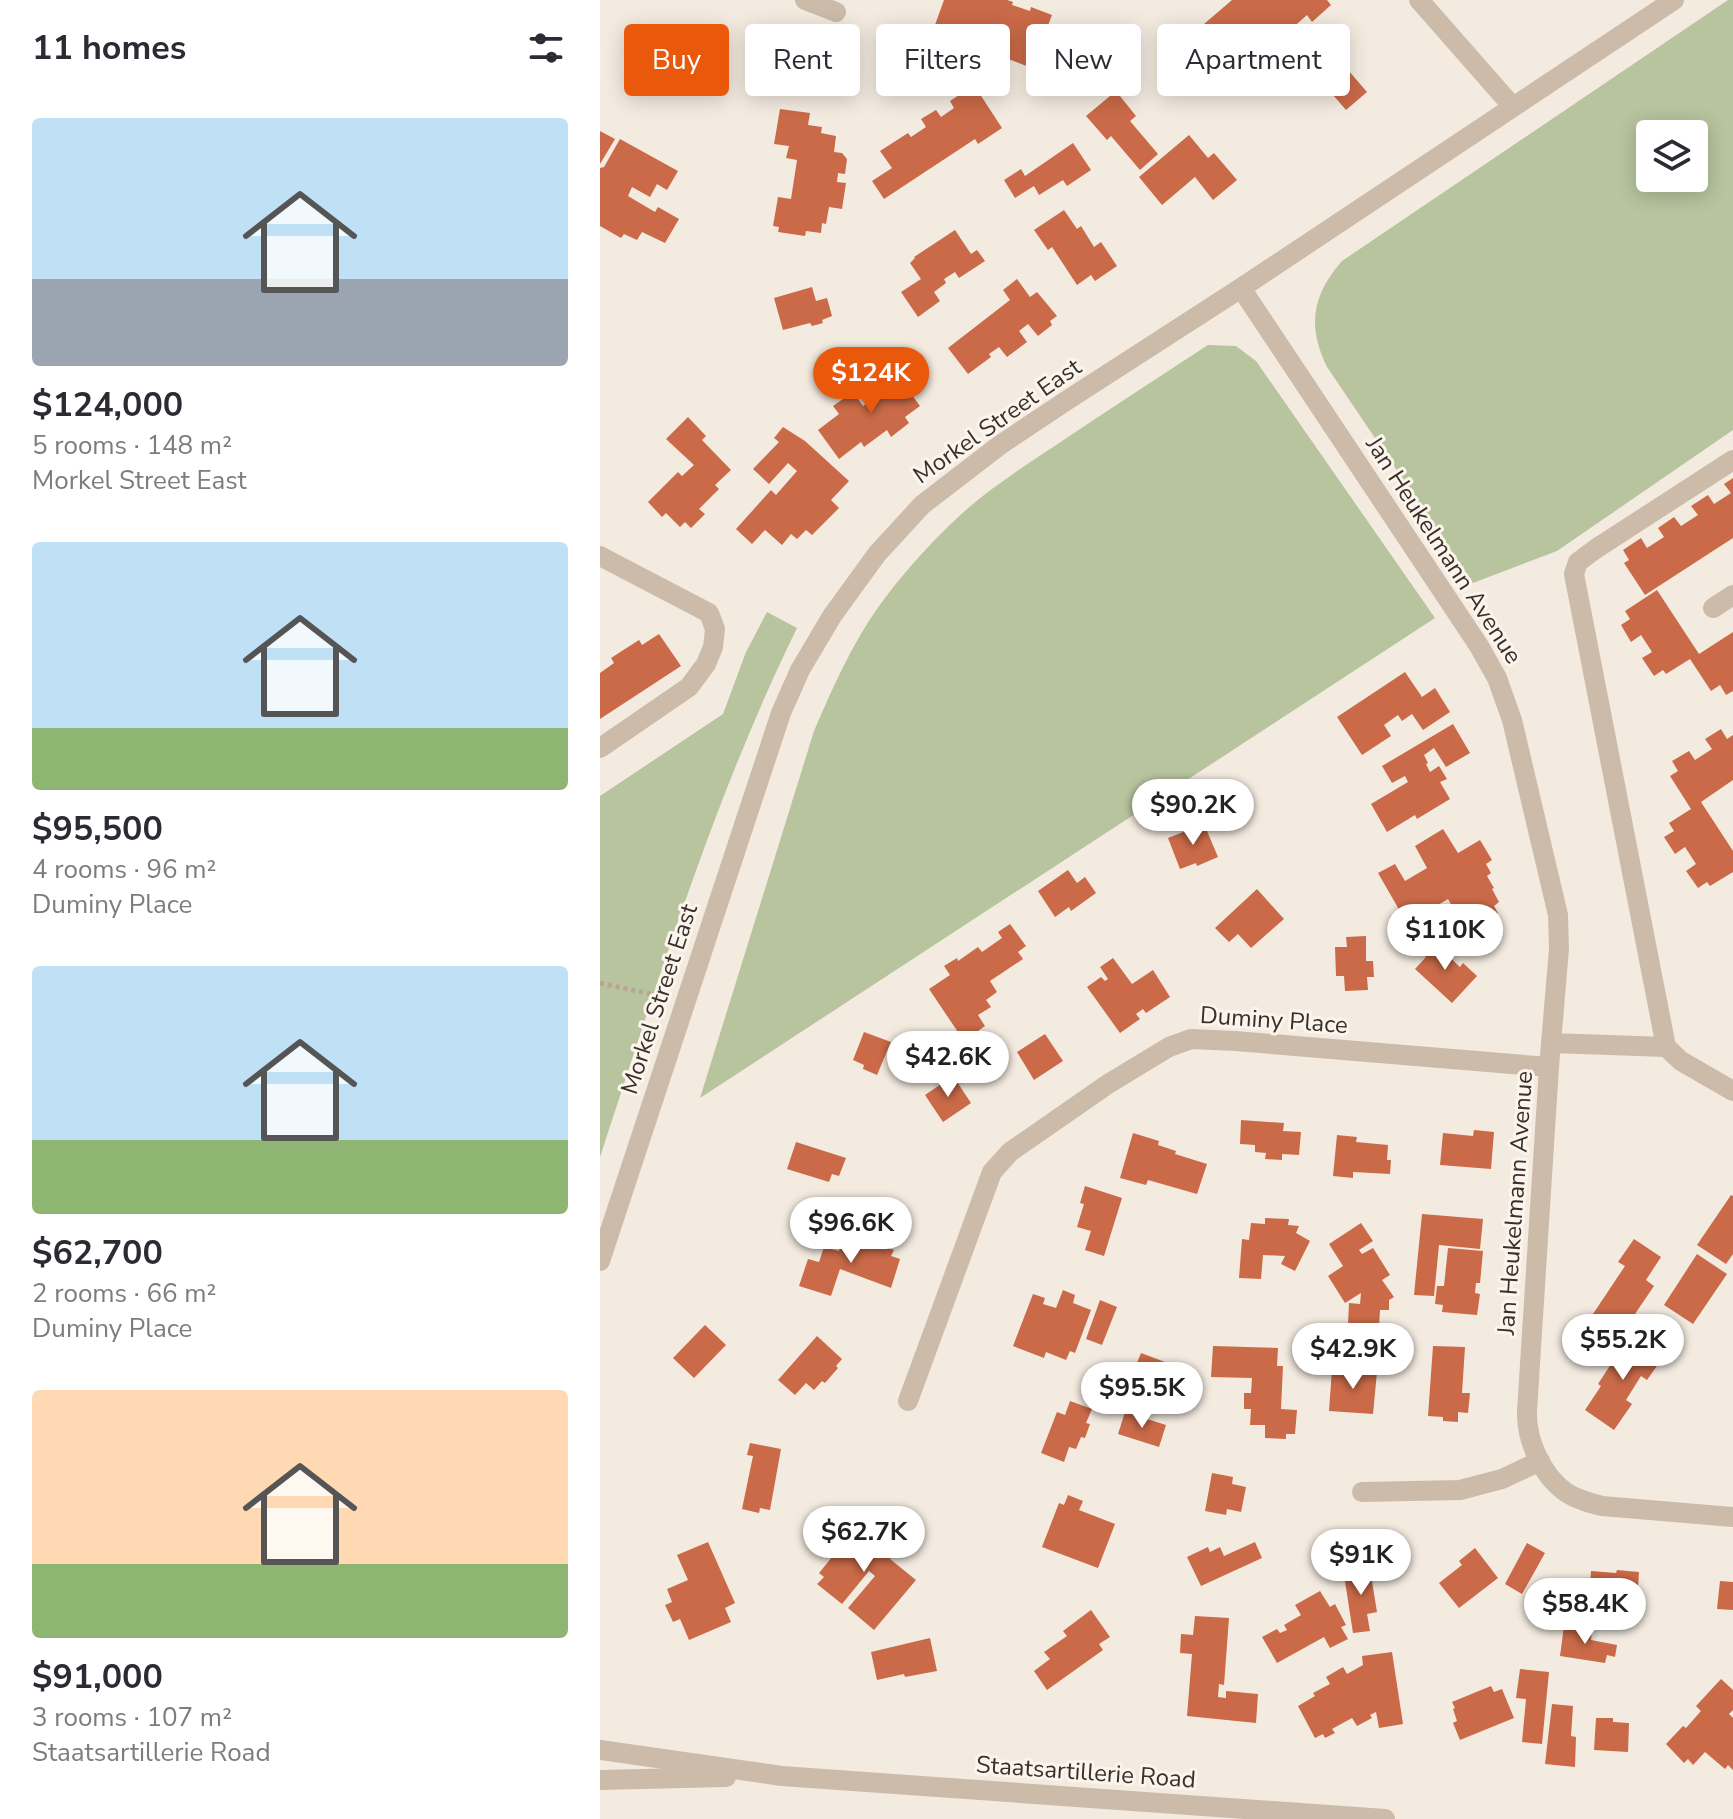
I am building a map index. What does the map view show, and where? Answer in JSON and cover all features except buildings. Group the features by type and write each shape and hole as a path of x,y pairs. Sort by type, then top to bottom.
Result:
{"street":[{"path":"805,0 836,12"},
{"path":"1419,0 1513,107"},
{"name":"Morkel Street East","path":"600,1261 781,713 817,639 877,554 922,505 1000,445 1674,0"},
{"name":"Jan Heukelmann Avenue","path":"1241,288 1479,646 1497,678 1512,720 1558,915 1559,949 1526,1425 1540,1461 1553,1480 1569,1495 1582,1501 1602,1506 1733,1517"},
{"path":"1733,460 1597,548 1578,562 1574,574 1666,1047 1681,1061 1733,1091"},
{"path":"600,556 709,613 715,629 713,647 706,664 689,687 600,748"},
{"path":"1713,608 1733,595"},
{"name":"Duminy Place","path":"908,1401 992,1172 1010,1152 1108,1084 1169,1047 1191,1039 1235,1041 1549,1067"},
{"path":"1551,1043 1666,1047"},
{"path":"1362,1492 1460,1490 1502,1479 1540,1461"},
{"name":"Staatsartillerie Road","path":"600,1750 782,1776 1385,1819"},
{"name":"Staatsartillerie Road","path":"600,1780 782,1776"}],"path":[{"path":"600,983 685,1002"}],"green space":[{"path":"1728,0 1733,0 1733,430 1557,551 1473,583 1327,367 1315,324 1319,299 1342,261"},
{"path":"1208,345 1236,346 1256,361 1435,618 700,1098 814,731 845,663 874,614 924,552 979,499"},
{"path":"767,612 797,628 767,692 714,822 600,1157 600,796 723,714 746,652"}]}
